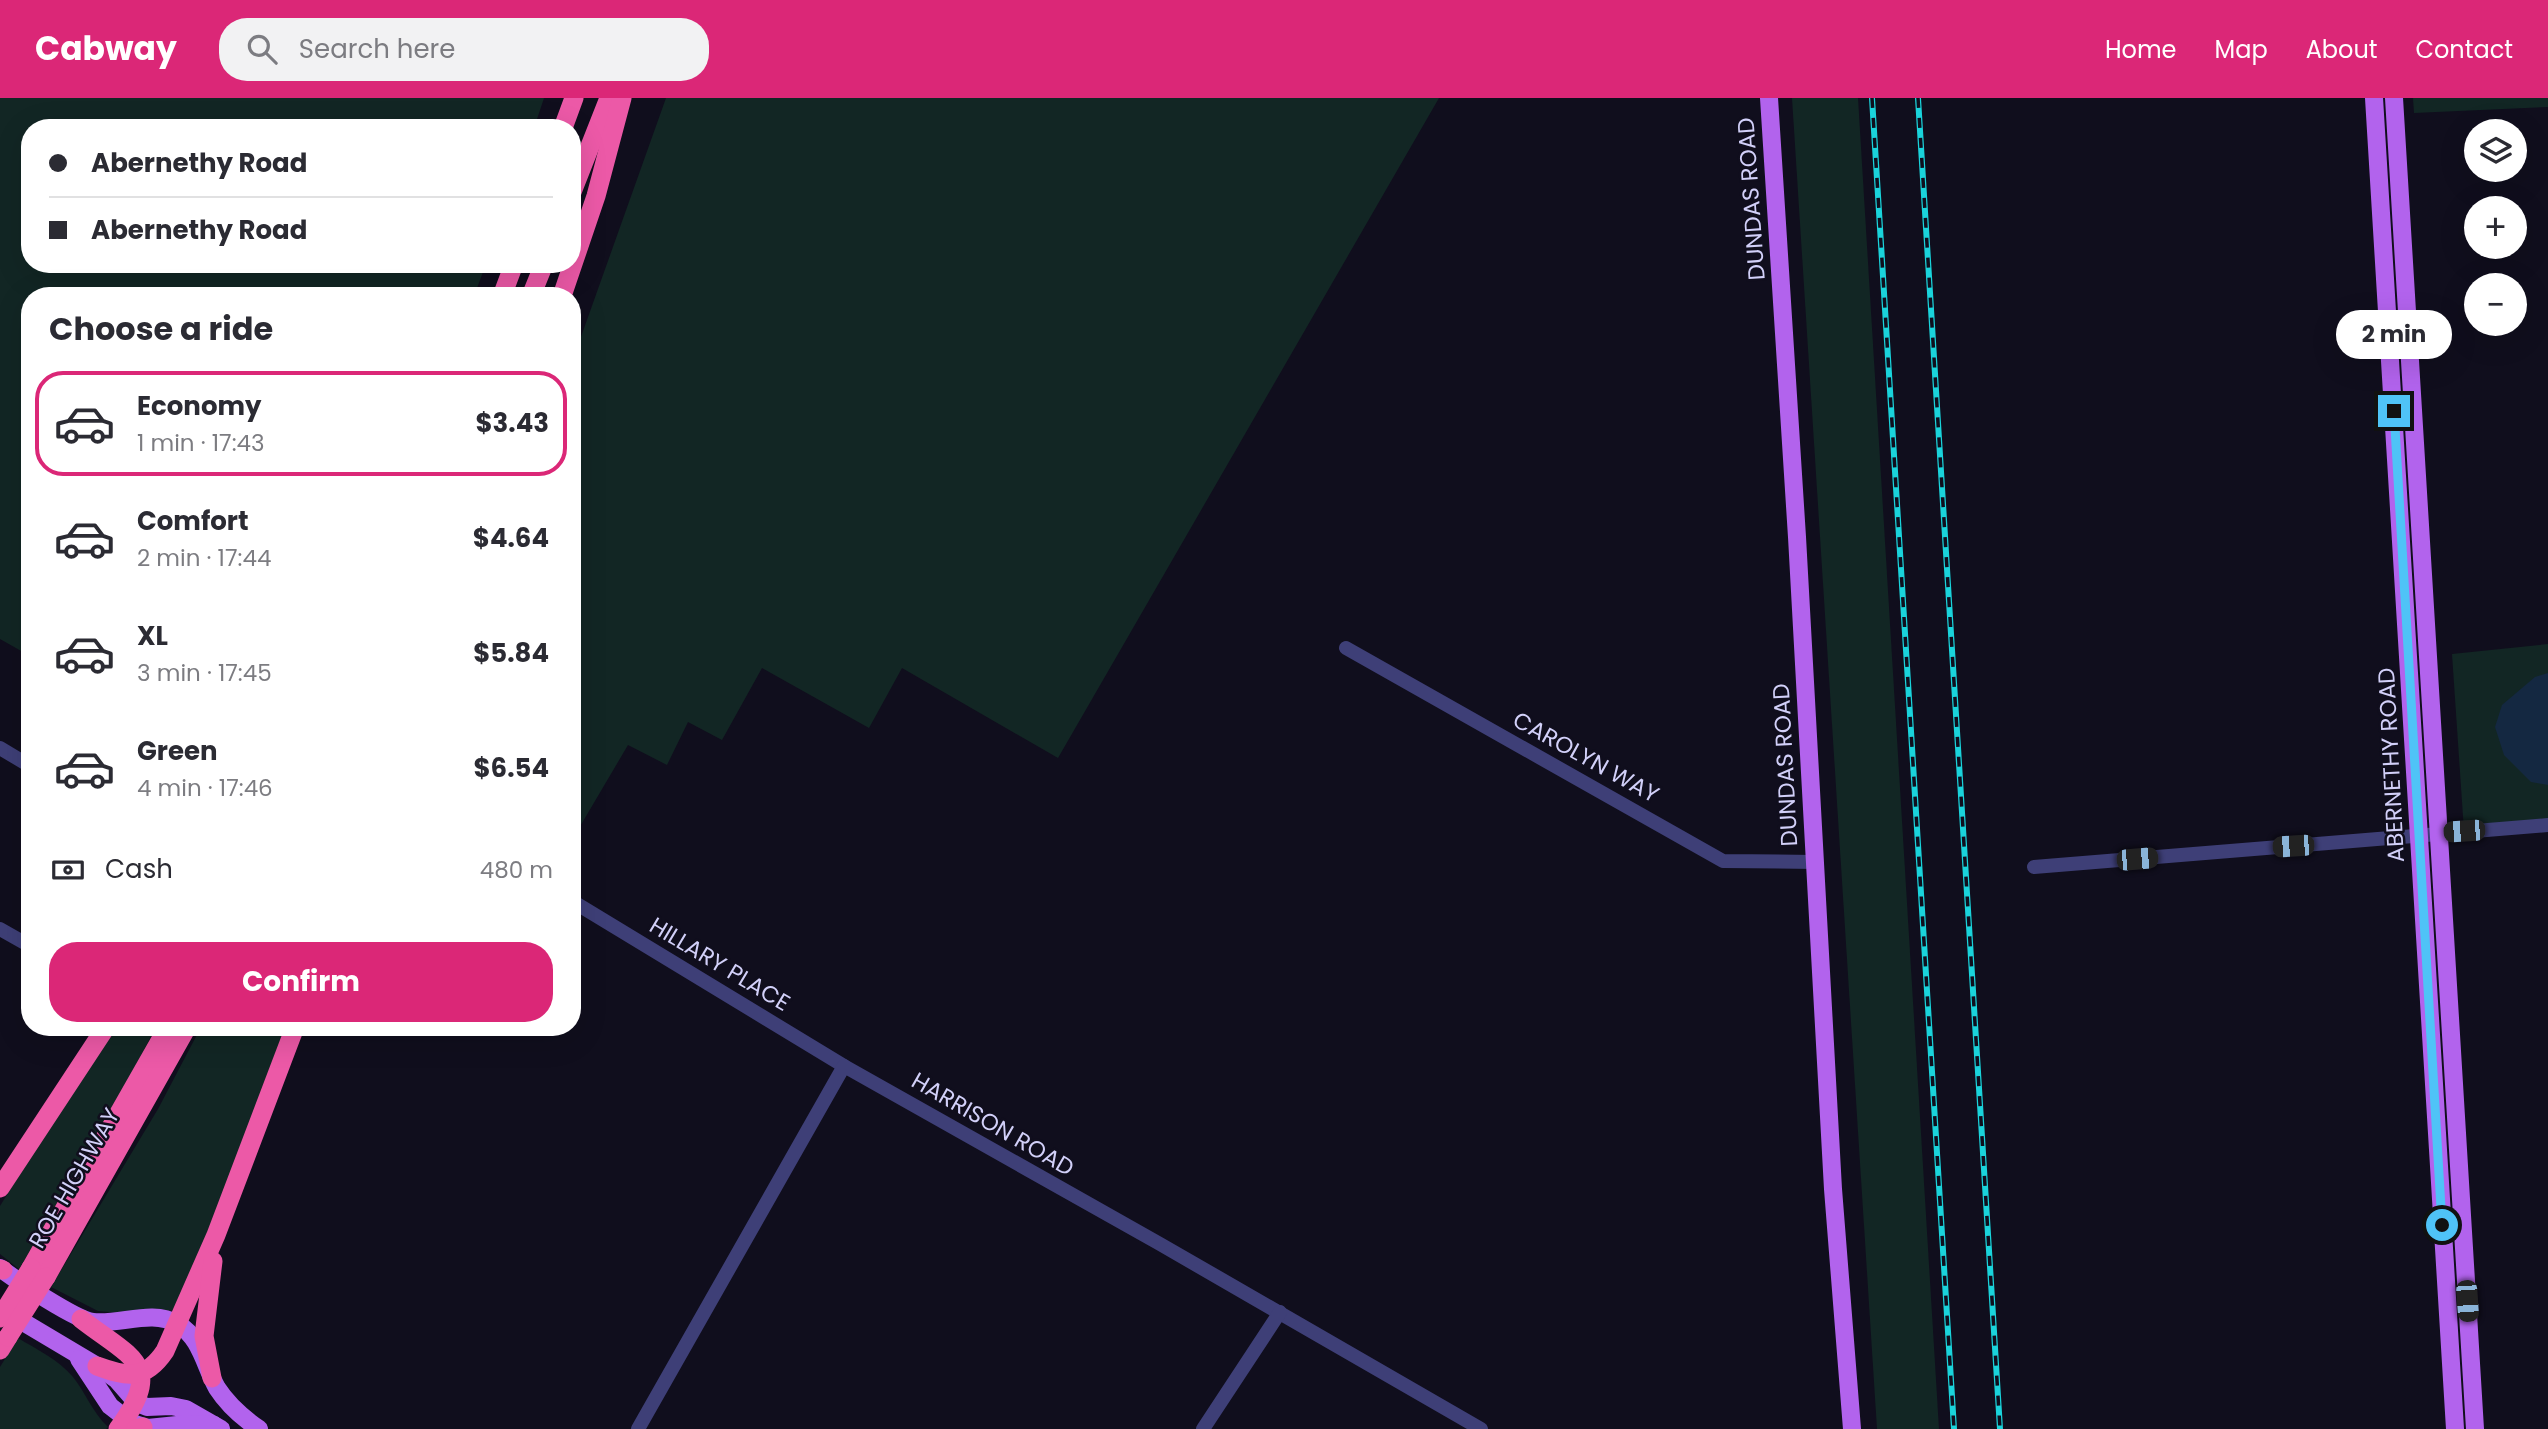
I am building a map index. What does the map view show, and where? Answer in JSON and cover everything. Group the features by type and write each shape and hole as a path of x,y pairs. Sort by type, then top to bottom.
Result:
{"highway":[{"path":"567,119 574,98"},
{"path":"581,169 609,98"},
{"path":"581,240 596,196 622,98"},
{"path":"0,1188 100,1036"},
{"name":"ROE HIGHWAY","path":"4,1344 38,1273 162,1036"},
{"name":"ROE HIGHWAY","path":"0,1318 38,1273 182,1036"},
{"path":"97,1366 122,1374 140,1373 161,1357 216,1236 292,1036"},
{"path":"212,1378 204,1336 216,1236"},
{"path":"82,1319 127,1352 140,1373 142,1385 131,1426"}],"main road":[{"name":"DUNDAS ROAD","path":"1769,98 1833,1189 1852,1429"},
{"name":"ABERNETHY ROAD","path":"2374,98 2476,1429"},
{"name":"ABERNETHY ROAD","path":"2394,98 2455,1429"},
{"path":"1,1269 82,1319 106,1322 148,1317 178,1324 198,1346 212,1378 232,1407 259,1429"},
{"path":"0,1308 97,1366 117,1380 137,1403 147,1407 171,1406 186,1409 217,1427"},
{"path":"69,1348 88,1370 110,1406 131,1426 217,1427"}],"street":[{"name":"CAROLYN WAY","path":"1346,648 1723,861 1815,862"},
{"path":"0,748 21,761"},
{"path":"2034,867 2548,825"},
{"name":"HILLARY PLACE","path":"581,906 844,1066"},
{"path":"0,929 21,941"},
{"path":"638,1429 844,1066"},
{"name":"HARRISON ROAD","path":"844,1066 1280,1312 1481,1429"},
{"path":"1203,1429 1280,1312"}],"green space":[{"path":"0,98 544,98 537,119 21,119 21,273 483,273 477,287 21,287 21,651 0,639"},
{"path":"666,98 1439,98 1058,758 902,668 869,728 762,668 722,740 688,722 667,765 628,745 581,825 581,337"},
{"path":"1792,98 1858,98 1939,1429 1877,1429"},
{"path":"2413,98 2548,98 2548,107 2414,113"},
{"path":"2548,644 2548,825 2464,831 2452,654"},
{"path":"105,1036 151,1036 95,1142 19,1269 0,1254 0,1206"},
{"path":"196,1036 282,1036 209,1231 175,1311 98,1311 51,1287 158,1109"},
{"path":"18,1338 67,1371 108,1427 106,1429 0,1429 0,1367"}],"water":[{"path":"2548,673 2548,785 2531,782 2504,755 2495,727 2502,705 2535,677"}],"railway":[{"path":"1872,98 1954,1429"},
{"path":"1918,98 2000,1429"}],"route":[{"path":"2394,411 2442,1225"}]}
